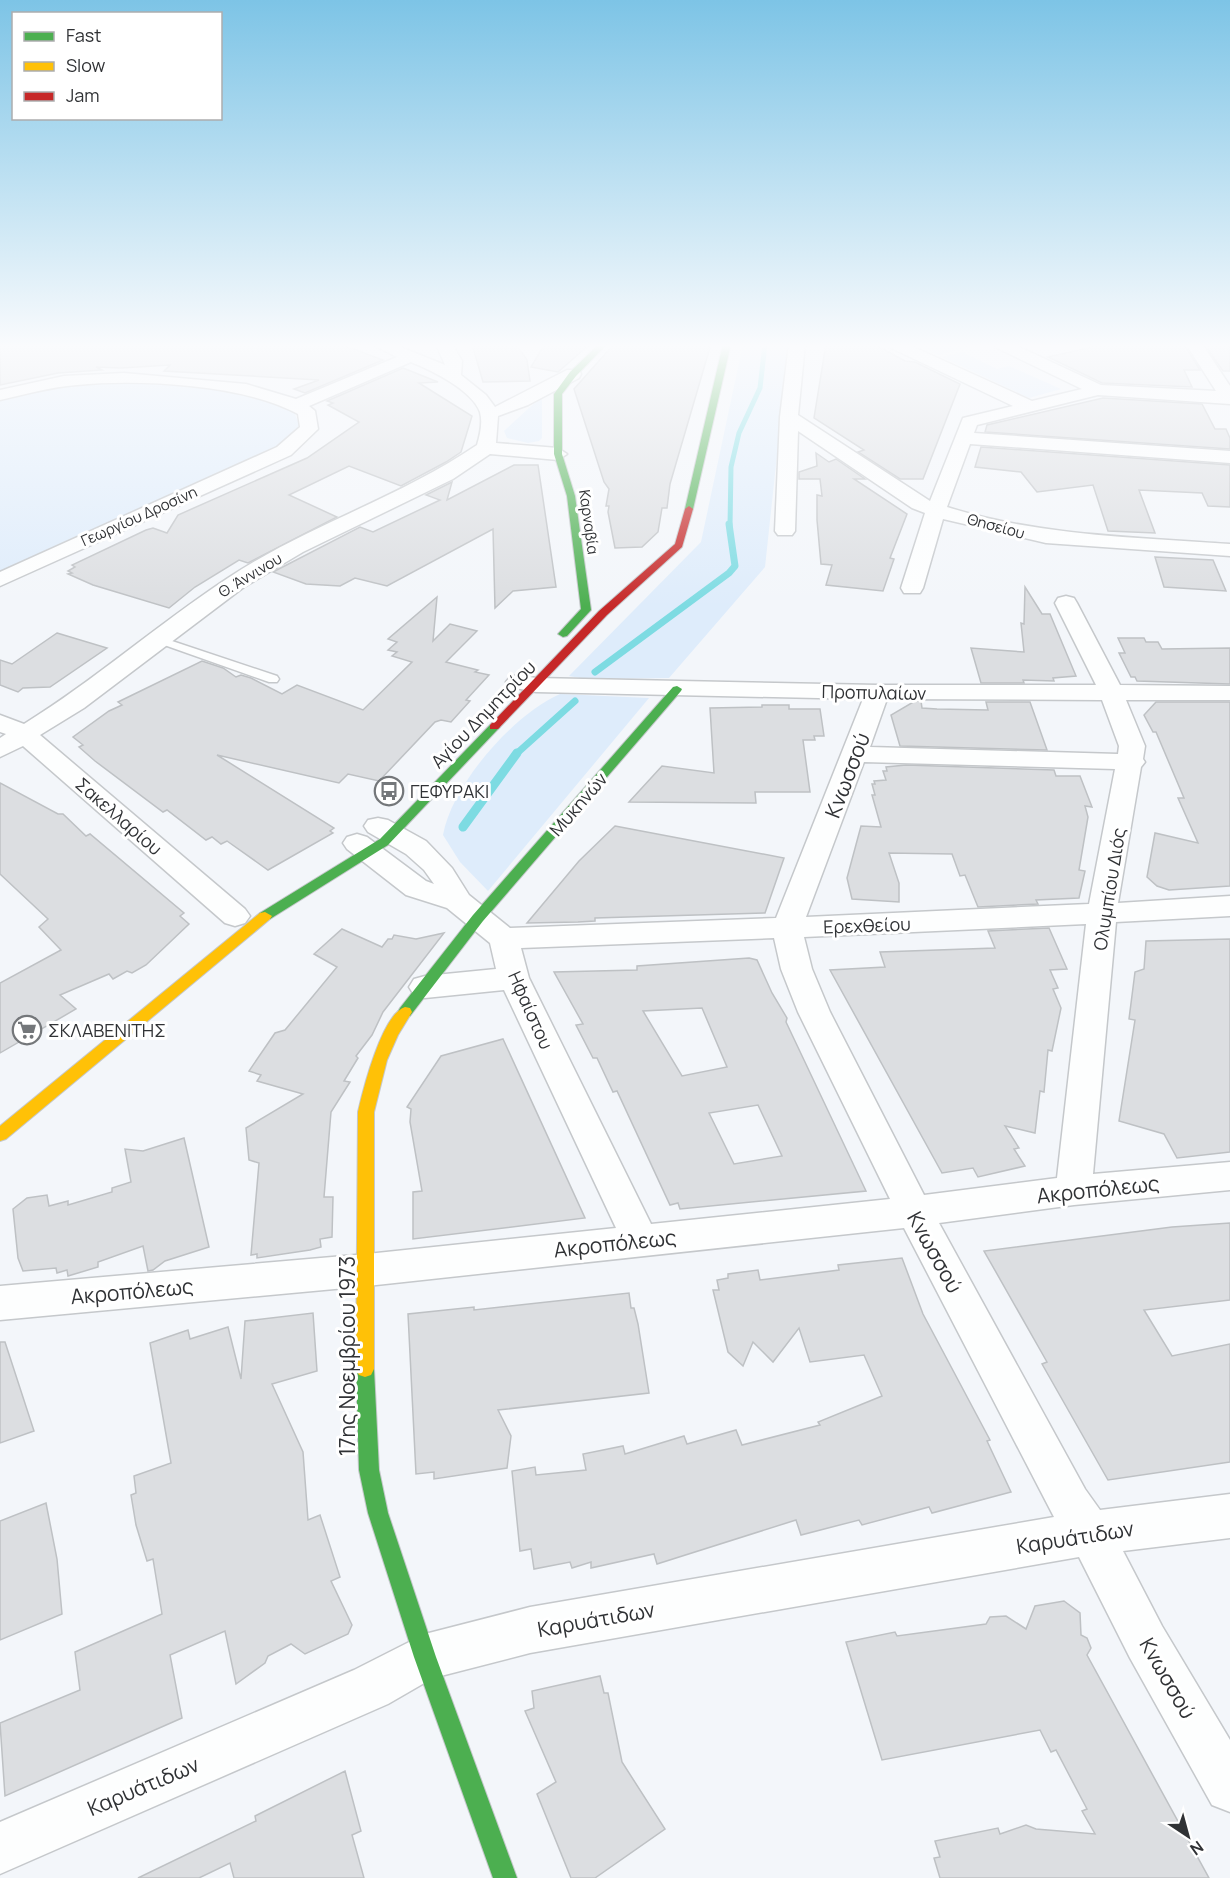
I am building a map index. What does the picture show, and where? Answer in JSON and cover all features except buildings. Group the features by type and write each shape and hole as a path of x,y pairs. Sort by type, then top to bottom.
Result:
{"street":[{"name":"Γεωργίου Δροσίνη","path":"0,580 284,451 308,432"},
{"path":"491,432 486,448 558,454"},
{"name":"Καρναβία","path":"558,432 558,454 571,496 579,572 593,577"},
{"name":"Αγίου Δημητρίου","path":"439,764 679,545 684,533 707,432"},
{"path":"785,531 788,432"},
{"name":"Θησείου","path":"811,432 919,504 936,510 1019,533 1046,537 1230,550"},
{"path":"912,588 936,510 965,432"},
{"path":"962,438 1230,458"},
{"name":"Θ. Άννινου","path":"0,749 12,727 75,703 157,639 236,582 296,548 446,475 486,448"},
{"path":"618,578 650,571"},
{"name":"Αγίου Δημητρίου","path":"0,1135 252,924 372,837 527,683 586,610 579,572"},
{"name":"Ολυμπίου Διός","path":"1066,603 1112,694 1132,746 1131,762 1102,913 1074,1190"},
{"name":"Προπυλαίων","path":"527,683 578,687 878,692 1230,693"},
{"name":"Μυκηνών","path":"468,910 668,689"},
{"name":"Κνωσσού","path":"878,692 787,929 789,951 825,1032 913,1212 1070,1504 1090,1533 1146,1642 1230,1787"},
{"name":"Σακελλαρίου","path":"12,727 235,917"},
{"path":"855,754 1131,762"},
{"path":"372,837 416,888 468,910 504,938"},
{"name":"Ερεχθείου","path":"504,938 787,929 1230,906"},
{"name":"17ης Νοεμβρίου 1973","path":"468,910 425,987 397,1022 370,1081 366,1112 366,1418 369,1470 378,1512 425,1657 505,1878"},
{"name":"Ηφαίστου","path":"504,938 514,978 640,1240"},
{"path":"425,987 514,978"},
{"name":"Ακροπόλεως","path":"0,1303 367,1270 913,1212 1074,1190 1230,1176"},
{"name":"Καρυάτιδων","path":"0,1848 371,1687 425,1657 530,1630 1090,1533 1230,1516"}],"lane":[{"path":"157,639 273,679"}],"shaded area":[{"path":"0,432 296,432 295,436 285,444 0,571"},
{"path":"504,432 542,432 542,438 539,441 528,443 507,438"},
{"path":"724,432 780,432 765,567 669,678 585,679 569,676 701,542"},
{"path":"560,694 649,698 488,891 460,862 443,835 449,815 472,773 505,734 524,717"}],"waterway":[{"path":"730,526 731,467 740,432"},
{"path":"595,672 729,573 735,566 729,524"},
{"path":"517,754 575,701"},
{"path":"463,827 517,754"}],"traffic: fast":[{"path":"558,432 558,454 571,496 586,610 563,634"},
{"path":"689,509 707,432"},
{"path":"405,1012 478,918 677,689"},
{"path":"265,916 384,842 494,727"},
{"path":"365,1369 369,1470 378,1513 425,1657 505,1878"}],"traffic: slow":[{"path":"0,1135 265,916"},
{"path":"365,1369 366,1112 385,1047 405,1012"}],"traffic: jam":[{"path":"494,727 603,613 679,545 689,509"}],"place":[{"name":"ΓΕΦΥΡΑΚΙ","path":"389,791"},
{"name":"ΣΚΛΑΒΕΝΙΤΗΣ","path":"27,1030"}]}
